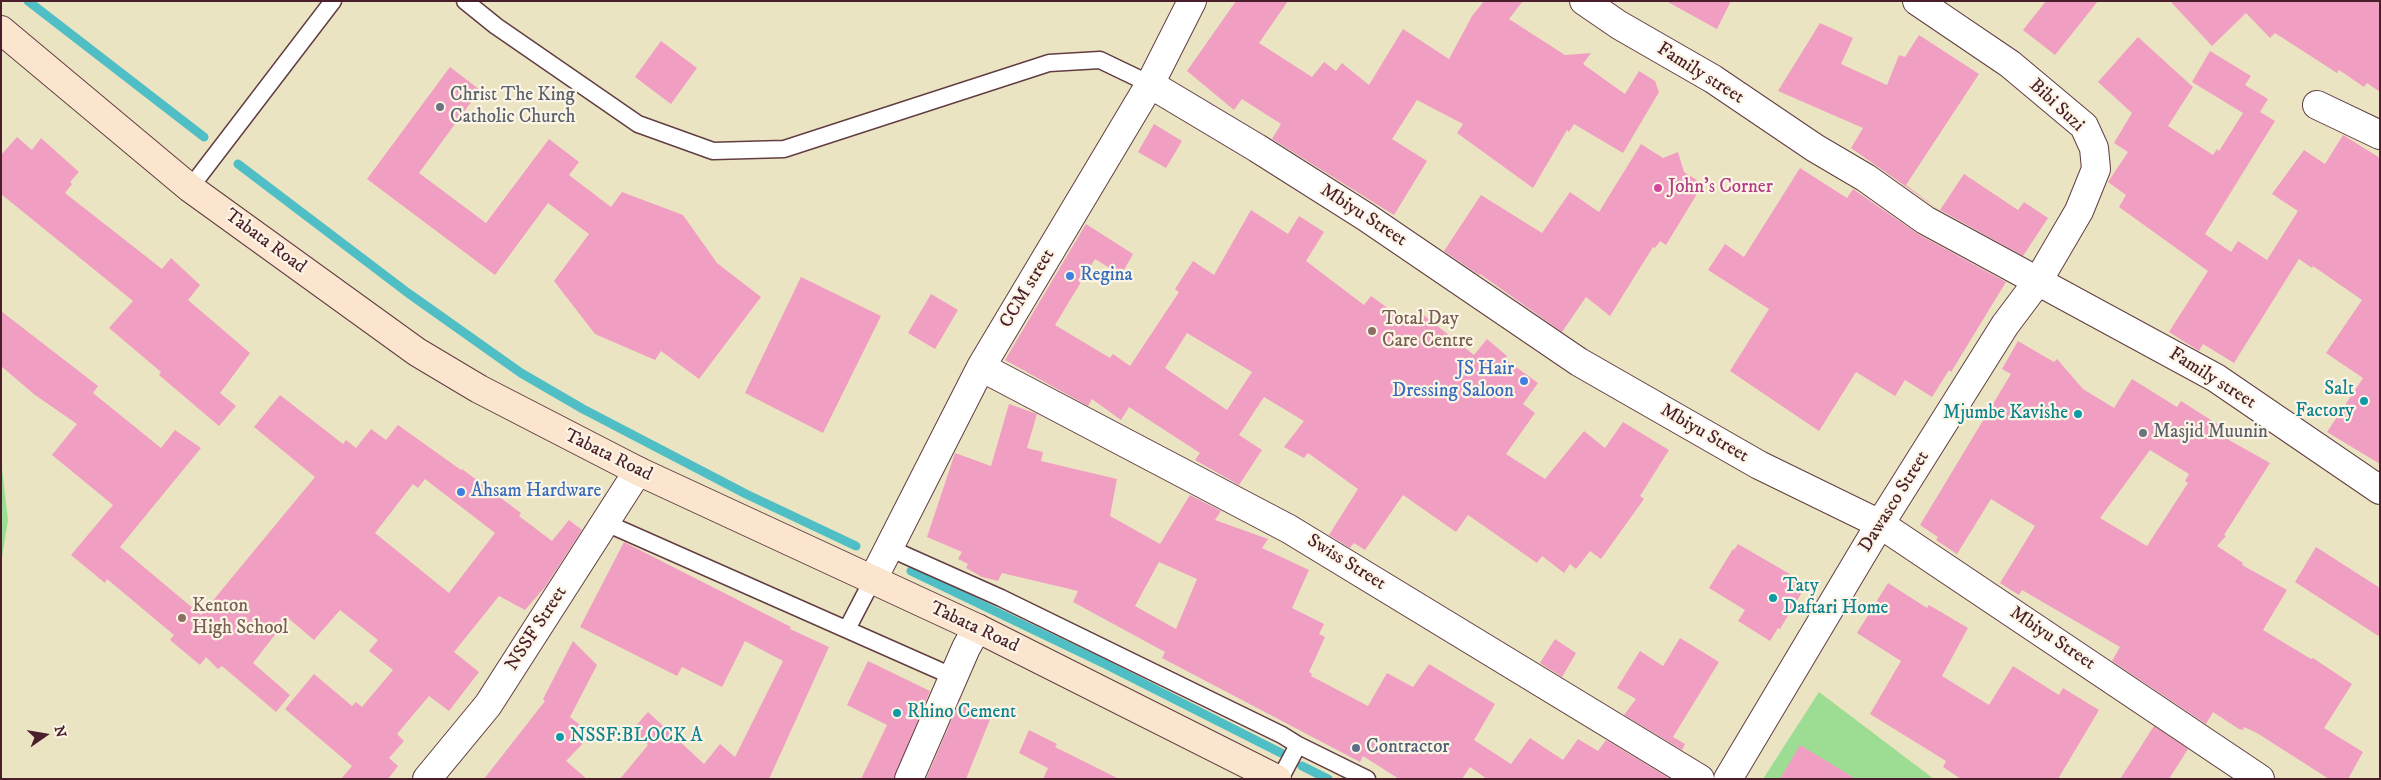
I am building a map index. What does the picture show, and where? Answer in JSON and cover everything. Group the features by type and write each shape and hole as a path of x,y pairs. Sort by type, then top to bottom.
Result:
{"main road":[{"name":"Tabata Road","path":"1,30 190,188 417,352 479,389 638,471 977,628 1279,779"}],"street":[{"name":"CCM street","path":"872,581 981,368 1150,84 1192,1"},
{"name":"Family street","path":"1584,1 1619,25 1713,79 1815,148 1866,178 1925,220 2216,378 2380,490"},
{"name":"Bibi Suzi","path":"1917,1 2010,64 2084,126 2094,148 2096,169 2079,211 2038,281"},
{"name":"Mbiyu Street","path":"1150,84 1257,148 1366,217 1579,362 1759,466 1880,524 2260,779"},
{"path":"2317,105 2380,135"},
{"name":"Dawasco Street","path":"1728,779 1880,524 2005,326 2038,281"},
{"name":"Swiss Street","path":"981,368 1289,529 1700,779"},
{"name":"NSSF Street","path":"427,779 488,705 638,471"},
{"path":"909,779 977,628"}],"lane":[{"path":"190,188 333,1"},
{"path":"465,1 496,26 638,124 713,151 784,149 1049,63 1100,60 1150,84"},
{"path":"606,523 954,676"},
{"path":"889,548 1001,598 1282,735 1298,745 1367,779"},
{"path":"847,629 872,581"},
{"path":"1279,779 1298,745"}],"green space":[{"path":"1,460 8,520 1,564"},
{"path":"1819,692 1934,779 1763,779"}],"building":[{"path":"1236,1 1288,1 1259,43 1312,77 1324,62 1336,71 1342,63 1369,85 1403,29 1449,59 1472,16 1484,1 1523,1 1509,19 1565,55 1591,53 1583,64 1625,94 1639,71 1655,81 1659,92 1623,153 1574,124 1569,132 1567,130 1533,188 1457,133 1463,124 1417,100 1392,139 1427,161 1394,215 1272,139 1281,124 1242,99 1234,110 1187,71"},
{"path":"1666,1 1731,1 1717,29"},
{"path":"2046,1 2098,1 2055,55 2023,30"},
{"path":"2170,1 2380,1 2380,92 2367,83 2364,87 2339,70 2337,73 2275,33 2270,38 2246,13 2212,46"},
{"path":"1820,23 1853,38 1841,64 1887,85 1899,55 1905,57 1919,35 1979,74 1906,185 1938,209 1851,148 1863,128 1778,91"},
{"path":"2138,37 2193,87 2168,126 2213,155 2217,149 2219,151 2243,113 2192,82 2210,51 2251,76 2245,85 2268,99 2260,112 2275,121 2205,234 2231,252 2238,241 2267,260 2298,211 2272,194 2304,150 2325,164 2343,135 2380,158 2380,464 2327,432 2363,378 2326,353 2362,300 2313,266 2312,268 2299,259 2234,363 2203,344 2199,351 2169,332 2208,271 2119,207 2126,195 2108,182 2128,152 2114,143 2132,113 2098,82"},
{"path":"661,41 697,68 671,104 635,77"},
{"path":"450,67 480,90 419,173 486,223 549,139 579,162 569,175 611,207 622,192 683,215 717,263 761,297 699,379 661,351 655,360 595,334 554,281 589,234 548,203 495,275 367,179"},
{"path":"1154,124 1182,141 1166,168 1138,152"},
{"path":"17,137 32,150 41,138 79,172 70,182 72,184 65,193 162,269 171,258 200,285 188,300 250,353 220,393 236,406 219,426 159,375 161,372 109,328 133,301 1,194 1,155"},
{"path":"1641,144 1663,158 1678,152 1684,172 1703,184 1666,245 1660,241 1655,248 1653,247 1610,316 1586,297 1562,332 1444,251 1481,195 1542,233 1570,192 1599,212"},
{"path":"1800,168 1847,198 1853,189 1918,234 2006,282 1951,372 1949,370 1932,397 1905,380 1895,396 1856,372 1819,431 1730,371 1769,309 1708,270 1725,244 1744,257"},
{"path":"1964,174 2018,210 2024,202 2048,218 2023,256 1940,210"},
{"path":"1251,210 1288,234 1299,216 1324,232 1306,261 1364,305 1371,296 1411,325 1421,313 1474,355 1487,339 1507,356 1505,359 1538,383 1523,404 1535,413 1506,454 1545,479 1584,431 1605,448 1623,422 1669,450 1640,496 1644,499 1601,559 1590,551 1576,569 1570,564 1564,573 1542,556 1537,563 1468,515 1456,532 1403,495 1365,550 1354,543 1350,548 1329,535 1358,489 1308,453 1304,458 1284,447 1304,421 1264,397 1239,435 1262,450 1239,485 1195,460 1200,453 1129,407 1121,420 1092,399 1088,406 1005,360 1086,224 1133,254 1121,275 1095,259 1055,325 1110,358 1113,354 1130,366 1179,292 1175,289 1193,261 1214,275","holes":["1187,333 1252,372 1227,410 1165,368"]},
{"path":"801,277 881,316 823,433 745,393"},
{"path":"931,294 958,310 935,349 908,333"},
{"path":"1,311 98,386 93,393 161,448 175,430 201,448 120,547 201,615 315,477 254,427 280,395 343,444 346,440 356,448 371,429 386,440 398,425 521,513 519,516 552,541 569,520 582,530 545,587 525,610 499,596 454,652 479,672 449,711 429,696 397,734 404,741 389,758 398,766 388,779 341,779 352,766 285,709 314,674 352,706 356,702 362,707 393,670 369,651 378,640 340,610 314,640 288,618 253,663 290,695 276,712 222,666 218,669 206,657 200,665 170,640 174,635 107,579 105,583 71,555 113,505 52,455 77,424 35,395 1,366","holes":["425,479 495,533 449,593 375,533 413,484 418,488"]},
{"path":"2018,341 2054,362 2057,359 2083,389 2114,408 2132,379 2177,407 2181,401 2233,434 2229,440 2270,463 2224,535 2226,536 2217,546 2243,563 2242,565 2287,590 2263,630 2311,659 2313,658 2352,684 2324,728 2363,752 2348,779 2329,779 2257,733 2244,727 2243,730 2239,729 2213,712 2206,724 2112,661 2120,647 2022,590 2019,595 2000,583 2035,526 1991,499 1957,554 1936,540 1938,537 1920,525 2011,374 2002,369","holes":["2150,450 2189,474 2185,481 2188,483 2147,546 2100,518"]},
{"path":"1009,404 1037,414 1027,448 1043,452 1041,461 1117,479 1110,516 1160,544 1190,495 1221,511 1215,520 1268,539 1262,548 1309,570 1292,608 1324,624 1319,634 1325,637 1309,672 1312,674 1311,676 1368,706 1387,673 1413,687 1429,664 1495,704 1474,740 1511,764 1530,738 1563,760 1578,739 1598,751 1606,740 1667,777 1666,779 1487,779 1470,767 1462,779 1399,779 1363,756 1360,762 1162,658 1165,652 1073,602 1078,591 1002,573 998,581 982,577 966,568 968,564 958,559 962,552 927,537 955,453 991,466","holes":["1159,562 1197,579 1176,629 1135,606"]},
{"path":"624,542 791,627 790,629 829,647 769,779 620,779 648,745 632,730 648,712 704,764 720,744 735,757 783,661 745,641 722,687 682,667 677,676 580,627"},
{"name":"Taty Daftari Home","path":"1738,544 1807,584 1780,629 1778,628 1770,641 1738,621 1745,610 1709,588"},
{"path":"2316,547 2380,588 2380,637 2295,582"},
{"path":"1888,583 1927,608 1929,605 1968,628 1942,676 1989,705 2013,666 2059,695 2063,688 2099,710 2058,779 1961,779 1943,767 1946,761 1870,714 1901,661 1857,633"},
{"path":"1680,638 1719,662 1673,737 1685,744 1682,750 1624,715 1636,699 1617,688 1640,651 1663,666"},
{"path":"1555,639 1576,653 1562,677 1540,663"},
{"name":"NSSF:BLOCK A","path":"573,641 597,665 570,717 592,734 566,761 587,779 484,779 545,701 543,699"},
{"name":"Rhino Cement","path":"868,661 930,691 894,779 861,779 887,725 847,705"},
{"path":"959,703 991,717 966,779 926,779"},
{"path":"2154,726 2188,749 2169,779 2120,779"},
{"path":"1029,730 1057,744 1055,747 1119,779 1043,779 1048,768 1019,753"},
{"path":"1800,745 1856,779 1780,779"}],"waterway":[{"path":"28,1 204,137"},
{"path":"238,164 408,293 521,373 583,409 746,494 856,546"},
{"path":"911,571 1105,664 1281,753"},
{"path":"1302,766 1328,779"}],"place":[{"name":"Christ The King Catholic Church","path":"440,107"},
{"name":"John's Corner","path":"1658,188"},
{"name":"Regina","path":"1070,276"},
{"name":"Total Day Care Centre","path":"1372,331"},
{"name":"JS Hair Dressing Saloon","path":"1524,381"},
{"name":"Salt Factory","path":"2364,401"},
{"name":"Mjumbe Kavishe","path":"2078,414"},
{"name":"Masjid Muunin","path":"2143,433"},
{"name":"Ahsam Hardware","path":"461,492"},
{"name":"Taty Daftari Home","path":"1773,598"},
{"name":"Kenton High School","path":"182,618"},
{"name":"Rhino Cement","path":"897,713"},
{"name":"NSSF:BLOCK A","path":"560,737"},
{"name":"Contractor","path":"1356,748"}]}
